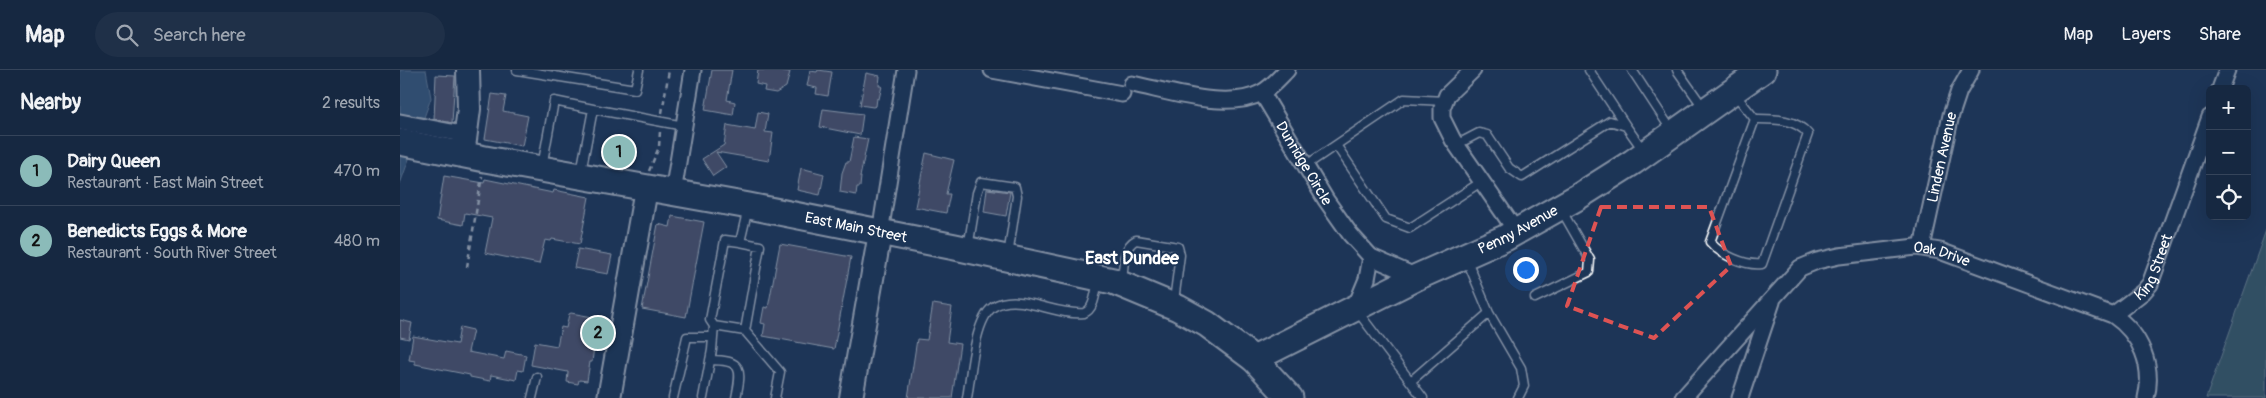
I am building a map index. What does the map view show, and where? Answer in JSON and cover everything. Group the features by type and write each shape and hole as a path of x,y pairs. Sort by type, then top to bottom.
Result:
{"main road":[{"name":"Penny Avenue","path":"1254,359 1417,277 1516,231 1560,207 1645,154 1763,70"},
{"name":"East Main Street","path":"400,142 439,140 541,170 749,206 968,249 1110,280 1174,306 1207,324 1254,359 1290,398"}],"street":[{"path":"468,70 472,150"},
{"path":"673,193 693,70"},
{"path":"851,398 906,70"},
{"path":"992,70 1220,100 1241,99 1262,93 1287,70"},
{"path":"1473,70 1451,89 1445,101 1442,118 1456,145 1516,231"},
{"name":"Linden Avenue","path":"1922,247 1951,115 1959,92 1971,70"},
{"path":"2221,85 2226,70"},
{"name":"Dunridge Circle","path":"1262,93 1350,234 1371,258 1417,277"},
{"path":"400,122 439,140"},
{"name":"King Street","path":"2113,315 2143,292 2150,284 2206,129"},
{"path":"609,398 646,189"},
{"name":"Oak Drive","path":"1774,296 1798,270 1817,261 1840,256 1922,247 1940,251 2113,315"},
{"path":"1355,308 1367,278 1371,258"},
{"path":"1682,398 1774,296"},
{"path":"1740,398 1774,296"},
{"path":"2113,315 2127,327 2145,355 2149,376 2146,398"}],"lane":[{"path":"517,70 635,89 639,70"},
{"path":"1590,70 1645,154"},
{"path":"1632,70 1674,133"},
{"path":"1677,70 1706,110"},
{"path":"1732,92 1755,119 1780,119 1803,127 1808,134 1762,264 1752,265 1717,251 1710,242 1755,119"},
{"path":"1306,166 1404,99 1445,101"},
{"path":"541,170 554,102 685,126"},
{"path":"580,177 593,109"},
{"path":"1456,145 1479,133 1487,135 1509,168 1522,177 1610,121 1626,126"},
{"path":"1336,145 1386,219 1410,228 1481,182"},
{"path":"968,249 977,193 981,182 1015,187 1017,196 1008,258"},
{"path":"740,242 749,206"},
{"path":"1535,298 1589,272 1590,260 1560,207"},
{"path":"703,398 714,326 710,320 725,240 760,246 745,331"},
{"path":"967,398 978,337 984,319 992,307 1005,303 1019,302 1084,313 1091,308 1110,280 1126,249 1136,240 1178,247 1180,255 1174,306"},
{"path":"1465,256 1489,313 1521,368 1524,386 1518,398"},
{"path":"1355,308 1423,398"},
{"path":"1411,381 1489,313"},
{"path":"714,326 745,331 780,372 775,398"},
{"path":"673,398 687,337 713,337"},
{"path":"710,360 726,360 737,366 740,371 740,379 736,398"},
{"path":"532,398 537,376"}],"path":[{"path":"466,267 472,150"}],"highlighted area":[{"path":"1601,207 1709,207 1731,266 1654,338 1567,306"}],"green space":[{"path":"2266,230 2266,398 2206,398"}],"water":[{"path":"400,70 426,70 431,98 400,184"}],"building":[{"path":"712,70 732,70 727,100 735,102 733,115 705,110"},
{"path":"758,70 790,72 786,87 776,93 764,91 765,86 756,84"},
{"path":"818,70 832,72 828,96 816,94 817,88 807,86 810,71 817,72"},
{"path":"866,73 880,76 879,86 882,86 876,106 873,107 860,105"},
{"path":"436,75 455,76 452,123 434,119"},
{"path":"492,94 506,96 503,111 528,116 522,146 485,139"},
{"path":"823,109 863,114 860,135 820,127"},
{"path":"758,112 768,114 765,132 773,133 769,161 716,152 726,167 713,176 702,159 724,145 727,125 755,130"},
{"path":"854,137 868,139 860,177 860,187 857,187 856,195 840,192 842,173 846,162 849,162"},
{"path":"613,139 629,142 624,165 608,162"},
{"path":"926,153 954,160 946,194 950,194 946,213 915,207"},
{"path":"801,168 824,174 820,195 797,190"},
{"path":"444,176 484,183 485,179 553,193 554,190 589,197 580,244 552,239 551,241 545,240 539,264 485,253 492,218 465,213 463,225 437,220"},
{"path":"987,189 1010,192 1006,216 984,212"},
{"path":"672,216 704,222 686,317 642,309 658,224 670,227"},
{"path":"780,244 851,257 834,349 763,336 765,324 761,323 764,307 768,308"},
{"path":"578,249 612,255 608,274 574,268"},
{"path":"933,304 952,307 947,342 960,344 952,398 908,398 917,339 927,340"},
{"path":"569,314 598,318 592,362 590,362 587,381 579,380 578,384 567,382 568,372 531,365 535,342 557,346 561,327 566,328"},
{"path":"400,320 412,323 409,339 400,337"},
{"path":"460,327 473,330 468,352 504,359 506,351 526,355 523,371 518,370 516,380 491,375 490,381 415,364 415,361 409,360 413,336 457,344"}],"place":[{"name":"Dairy Queen","path":"619,152"},
{"name":"Benedicts Eggs & More","path":"598,333"}],"district":[{"name":"East Dundee","path":"1132,258"}]}
